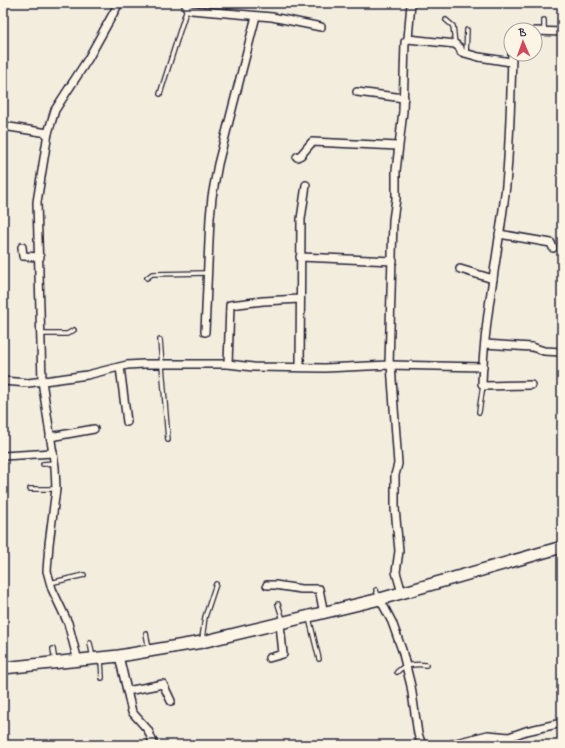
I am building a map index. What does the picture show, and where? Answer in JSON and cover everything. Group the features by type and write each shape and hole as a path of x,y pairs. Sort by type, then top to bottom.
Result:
{"street":[{"path":"78,661 68,623 50,583 47,563 54,489 54,463 49,454 50,437 42,381 41,334 36,256 37,202 46,133 60,100 80,72 119,3"},
{"path":"402,593 396,572 399,551 395,508 395,475 398,464 389,353 398,146 400,143 404,98 405,42 408,39 411,3"},
{"path":"186,6 272,17 321,27"},
{"path":"205,332 210,218 218,164 256,16"},
{"path":"544,31 562,32"},
{"path":"408,39 455,44 460,48 461,52 466,54 503,60"},
{"path":"512,62 510,138 506,184 492,279 482,367 483,385 531,385"},
{"path":"357,92 404,98"},
{"path":"3,126 46,133"},
{"path":"297,157 301,155 312,142 398,146"},
{"path":"300,366 301,219 306,185"},
{"path":"498,234 551,243 553,248"},
{"path":"22,247 23,256 36,256"},
{"path":"300,257 392,261"},
{"path":"460,269 492,279"},
{"path":"228,362 230,306 232,304 300,300"},
{"path":"485,344 532,347 544,351 562,352"},
{"path":"3,381 28,383 87,375 120,367 161,362 228,362 253,367 390,364 482,367"},
{"path":"120,367 127,422"},
{"path":"50,437 94,429"},
{"path":"3,456 49,454"},
{"path":"3,668 78,661 99,662 119,659 149,651 310,622 324,614 381,601 402,593 562,547"},
{"path":"267,585 301,589 319,589 324,614"},
{"path":"381,601 395,629 406,666 417,720 418,734 422,745"},
{"path":"269,658 283,654 281,627"},
{"path":"119,659 132,712 148,730 154,745"},
{"path":"127,691 162,684 170,701"},
{"path":"448,745 488,735 509,737 526,731 562,723"}],"lane":[{"path":"160,94 186,6"},
{"path":"446,20 453,26 455,44"},
{"path":"544,20 544,31"},
{"path":"466,54 467,30"},
{"path":"148,278 152,274 207,273"},
{"path":"41,334 67,334 74,330"},
{"path":"160,340 168,440"},
{"path":"479,412 483,385"},
{"path":"44,464 54,463"},
{"path":"30,489 54,489"},
{"path":"50,583 84,575"},
{"path":"202,642 205,617 216,584"},
{"path":"278,604 281,627"},
{"path":"310,622 319,659"},
{"path":"146,633 149,651"},
{"path":"90,643 99,662 102,678"},
{"path":"53,649 56,663"},
{"path":"397,672 406,666 419,664 426,666"}]}
